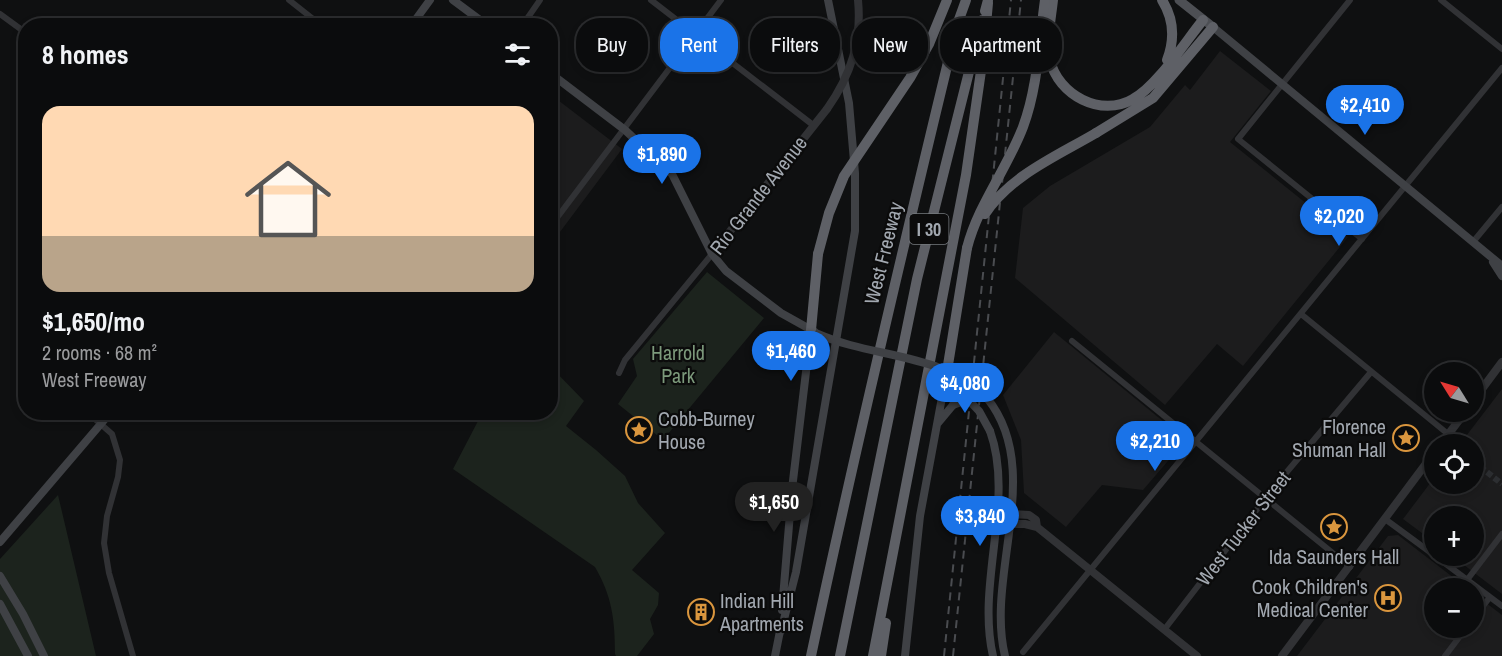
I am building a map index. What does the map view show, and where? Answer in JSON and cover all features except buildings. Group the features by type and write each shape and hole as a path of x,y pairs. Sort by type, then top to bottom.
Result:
{"highway":[{"path":"815,332 819,254 829,213 844,176 910,78 947,0"},
{"name":"West Freeway","path":"811,656 854,453 888,308 957,25 966,0"},
{"path":"948,367 962,274 974,224 1026,120 1035,76 1045,0"},
{"path":"1053,0 1050,57 1059,80 1076,96 1097,105 1118,105 1140,94 1162,71 1203,20"},
{"path":"1162,0 1173,32 1171,50 1162,71"},
{"path":"873,656 967,165 983,57 987,4"},
{"name":"West Freeway","path":"840,656 917,279 987,4"},
{"path":"967,248 986,212 1005,190 1031,171 1153,98 1212,27"},
{"path":"881,656 905,489"}],"main road":[{"path":"417,18 430,0"},
{"path":"453,0 477,18"},
{"path":"775,656 796,572 855,231 855,172 849,103 828,0"},
{"path":"1179,0 1502,266"},
{"path":"558,79 625,130 672,174 712,254 726,271 751,291 781,313 815,332 845,344 948,367 976,385 994,408 1011,452 1010,514 1000,612 1005,656"},
{"path":"1490,256 1502,276"},
{"path":"781,631 784,573 798,438 815,332"},
{"path":"905,656 919,525 948,367"},
{"path":"945,379 972,402 990,430 998,465 988,611 993,656"},
{"path":"936,426 953,405 963,401 972,402"},
{"path":"0,542 104,420"},
{"path":"0,576 23,614 44,656"},
{"path":"0,604 28,656"}],"street":[{"path":"289,0 312,18"},
{"path":"528,18 540,0"},
{"path":"651,0 675,18"},
{"path":"708,18 721,0"},
{"name":"Rio Grande Avenue","path":"619,373 625,360 712,254 835,97 851,65 858,35 858,0"},
{"path":"1350,0 1238,139 1362,239"},
{"path":"1441,0 1502,49"},
{"path":"0,14 18,27"},
{"path":"738,67 813,125"},
{"path":"1023,652 1502,68"},
{"path":"558,217 668,72"},
{"path":"1473,242 1502,207"},
{"path":"1301,314 1371,372 1439,434"},
{"path":"1072,341 1350,567"},
{"path":"1484,387 1501,365"},
{"name":"West Tucker Street","path":"1164,630 1265,499 1371,372"},
{"path":"96,420 112,434 120,460 118,477 104,530 104,543 109,573 133,656"},
{"path":"1282,656 1424,466"},
{"path":"1010,514 1032,517 1036,520 1037,527"},
{"path":"1385,519 1424,548"},
{"path":"1009,524 1037,527 1197,656"},
{"path":"1469,578 1502,534"},
{"path":"1449,566 1464,578"},
{"path":"1484,593 1502,606"},
{"path":"1484,605 1490,597"},
{"path":"1445,656 1459,638"}],"shaded area":[{"path":"1220,51 1271,91 1230,142 1348,237 1243,366 1217,344 1165,405 1015,278 1023,208 1050,186 1150,127 1185,85 1190,90"},
{"path":"558,100 622,149 558,235"},
{"path":"1054,332 1186,440 1143,490 1102,485 1066,527 1024,493 1021,440 1003,395"},
{"path":"1502,389 1502,594 1465,566 1484,566 1484,506 1424,506 1424,535 1403,519 1424,491 1424,494 1484,494 1484,434 1468,434 1477,422 1484,422 1484,413"},
{"name":"Cook Children's Medical Center","path":"1398,535 1424,555 1424,566 1438,566 1454,578 1424,578 1424,638 1484,638 1484,601 1502,615 1502,656 1297,656 1388,536"}],"green space":[{"name":"Harrold Park","path":"707,272 764,318 663,440 618,404 637,376 633,359"},
{"path":"558,374 584,401 566,426 625,476 638,503 665,533 632,570 659,593 658,605 650,619 654,634 637,656 616,656 615,654 609,598 595,567 453,469 476,420 558,420"},
{"path":"58,495 96,656 0,656 0,559"}],"tunnel":[{"path":"1484,470 1502,484"}],"railway":[{"path":"944,656 1011,0"},
{"path":"953,656 1021,0"}],"place":[{"name":"Cobb-Burney House","path":"639,430"},
{"name":"Florence Shuman Hall","path":"1406,438"},
{"name":"Ida Saunders Hall","path":"1334,527"},
{"name":"Cook Children's Medical Center","path":"1388,598"},
{"name":"Indian Hill Apartments","path":"701,612"}]}
